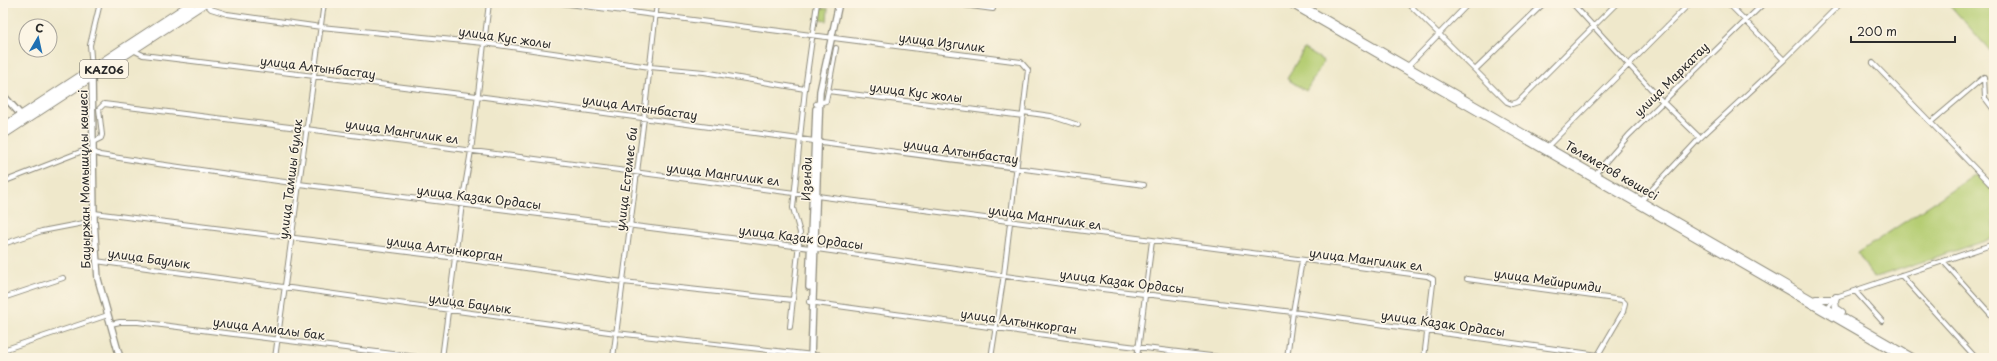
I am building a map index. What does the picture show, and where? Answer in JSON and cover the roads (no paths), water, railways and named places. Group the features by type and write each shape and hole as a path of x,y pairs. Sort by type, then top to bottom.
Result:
{"highway":[{"name":"KАZ06","path":"3,127 192,3"},
{"name":"KАZ06","path":"3,134 205,3"}],"main road":[{"name":"Төлеметов көшесі","path":"1289,3 1596,173 1813,299 1827,310 1859,326 1914,358"},
{"name":"Төлеметов көшесі","path":"1298,3 1533,144 1827,310 1904,358"},
{"path":"1533,144 1548,146"},
{"path":"1813,299 1834,298 1838,310 1853,319 1859,326"}],"street":[{"path":"92,68 90,45 100,3"},
{"name":"улица Кус жолы","path":"205,3 217,12 322,26 484,43 650,67 704,72 805,89"},
{"name":"улица Тамшы булак","path":"275,358 324,3"},
{"path":"442,358 462,204 472,151 477,96 489,3"},
{"name":"улица Изгилик","path":"561,3 1021,62 1028,70 1004,274 991,358"},
{"name":"улица Естемес би","path":"613,358 644,118 657,3"},
{"path":"790,327 800,227 794,216 793,208 805,89 818,3"},
{"name":"Изенди","path":"830,38 835,3"},
{"name":"Изенди","path":"809,356 818,104 817,87 839,3"},
{"path":"950,3 993,9"},
{"path":"1408,3 1507,102 1512,104 1518,102 1617,3"},
{"path":"1407,68 1469,3"},
{"path":"1475,70 1544,3"},
{"path":"1572,3 1662,101 1700,138"},
{"path":"1548,146 1690,3"},
{"path":"1728,3 1784,60"},
{"name":"улица Маркатау","path":"1596,173 1629,135 1662,101 1764,3"},
{"path":"1642,200 1700,138 1784,60 1841,3"},
{"path":"818,104 826,101 836,48"},
{"name":"улица Алтынбастау","path":"133,50 143,55 477,96 1017,170 1070,174 1144,186"},
{"path":"1873,63 1994,188"},
{"name":"Бауыржан Момышұлы көшесі","path":"92,68 96,261 98,279 120,358"},
{"path":"1931,122 1984,77 1985,98 1994,110"},
{"name":"улица Кус жолы","path":"828,91 1051,116 1078,125"},
{"path":"3,95 21,115"},
{"name":"улица Мангилик ел","path":"93,142 101,138 102,135 99,109 104,104 306,129 637,174 814,195 1302,261 1399,272 1433,279 1427,332"},
{"name":"улица Казак Ордасы","path":"3,182 88,149 100,155 299,184 813,248 1004,274 1055,283 1293,312 1597,356"},
{"name":"улица Алтынкорган","path":"94,213 292,239 456,258 623,282 793,300"},
{"path":"3,244 42,231 94,220"},
{"path":"1137,358 1147,294 1152,241"},
{"path":"1827,310 1834,298 1994,244"},
{"name":"улица Баулык","path":"96,261 286,286 616,333 809,356 841,358"},
{"path":"1288,358 1293,312 1302,261"},
{"path":"1943,261 1994,318"},
{"path":"1901,275 1976,358"},
{"path":"3,298 63,278"},
{"name":"улица Мейиримди","path":"1467,279 1622,300 1625,303 1597,356"},
{"path":"1855,291 1882,320"},
{"name":"улица Алтынкорган","path":"811,302 1227,358"},
{"path":"3,350 108,315"},
{"name":"улица Алмалы бак","path":"111,324 120,322 138,322 425,358"},
{"path":"1424,358 1427,332"}]}
